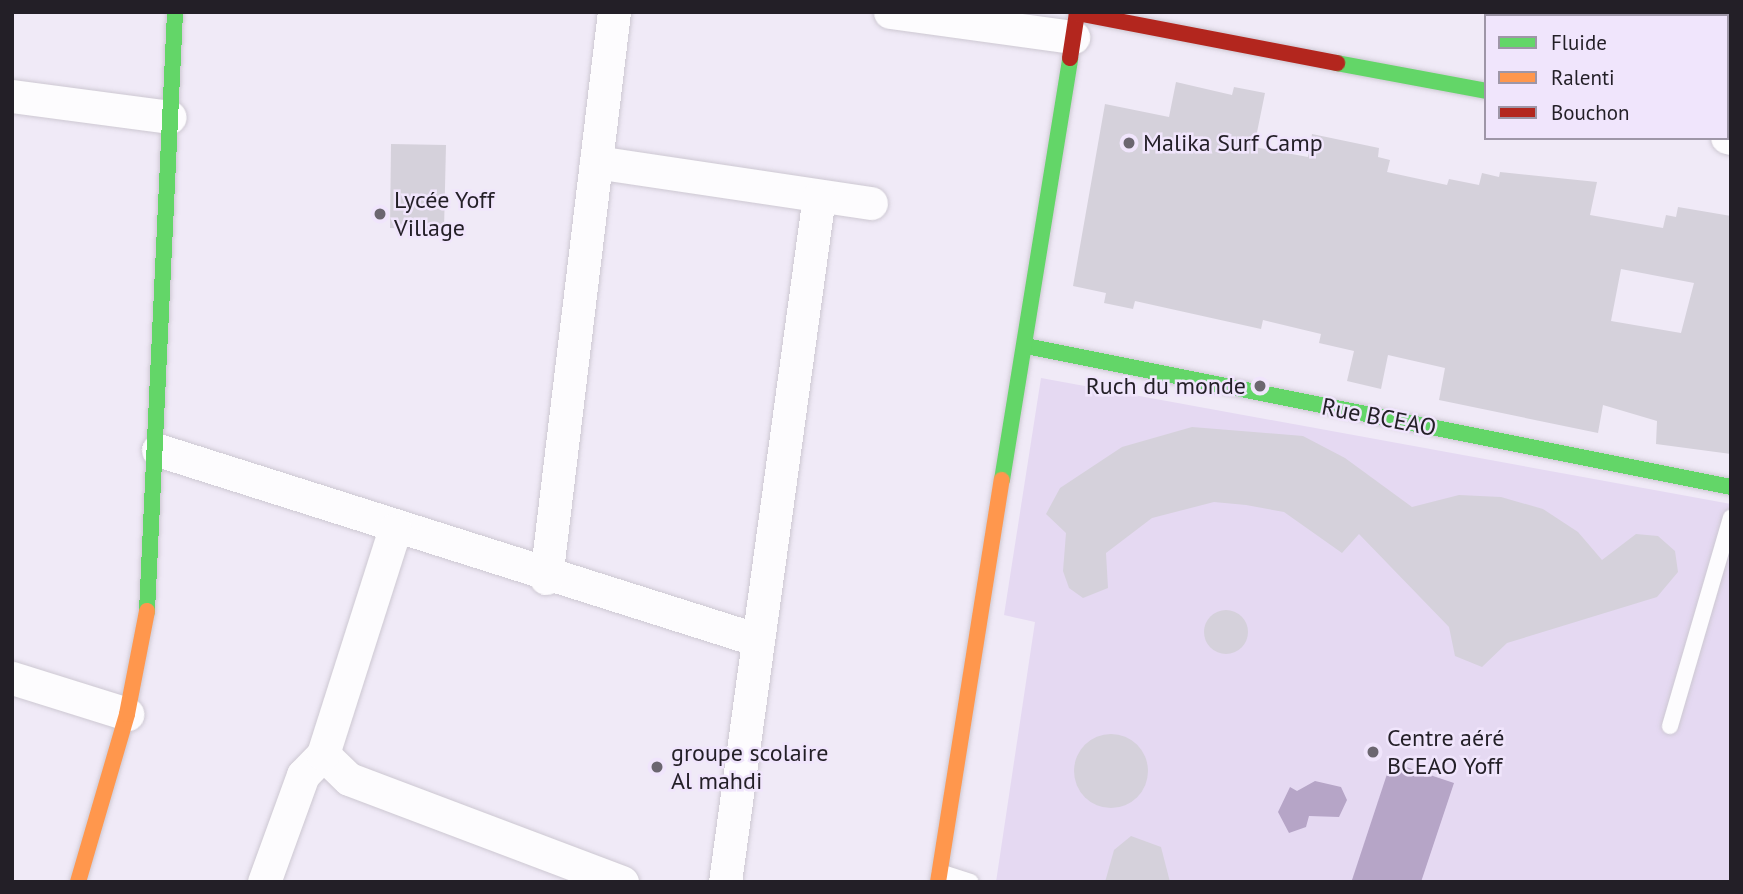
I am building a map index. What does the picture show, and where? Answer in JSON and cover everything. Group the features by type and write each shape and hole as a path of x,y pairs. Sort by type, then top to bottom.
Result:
{"street":[{"path":"78,882 127,714 153,580 175,12"},
{"path":"546,578 614,12"},
{"path":"890,12 1076,21 1484,91"},
{"path":"939,877 1027,346 1076,21"},
{"path":"12,96 170,117"},
{"path":"596,162 871,203"},
{"path":"725,882 819,196"},
{"name":"Rue BCEAO","path":"1027,346 1731,487"},
{"path":"158,450 546,578 758,640"},
{"path":"264,882 303,775 323,754 395,529"},
{"path":"12,678 127,714"},
{"path":"323,754 349,779 622,882"}],"lane":[{"path":"1670,726 1731,517"},
{"path":"939,877 970,882"}],"shaded area":[{"name":"Centre aéré BCEAO Yoff","path":"1041,378 1731,504 1731,882 996,882 1035,622 1004,615"},
{"path":"1391,762 1454,783 1421,882 1357,882 1352,880"},
{"path":"1315,781 1341,787 1347,800 1339,817 1309,816 1306,827 1289,833 1278,812 1290,787 1297,791"}],"building":[{"path":"1176,82 1232,95 1234,87 1265,93 1254,147 1308,157 1312,134 1379,148 1378,157 1390,160 1387,172 1447,185 1449,179 1479,185 1482,173 1499,177 1500,172 1597,182 1590,215 1663,228 1666,215 1676,217 1678,207 1731,216 1731,454 1656,444 1657,421 1603,405 1598,433 1439,400 1445,368 1388,355 1381,389 1347,381 1354,351 1319,343 1321,334 1263,320 1261,329 1135,301 1133,309 1104,303 1106,293 1073,286 1105,104 1169,117","holes":["1621,269 1694,283 1681,333 1611,321"]},
{"path":"391,144 446,145 444,230 390,228"},
{"path":"1192,427 1303,436 1345,458 1412,507 1459,495 1501,497 1543,509 1578,532 1602,560 1636,534 1658,536 1675,551 1678,572 1657,597 1507,643 1482,667 1455,656 1449,627 1359,534 1342,553 1284,512 1214,502 1152,518 1106,553 1108,588 1083,598 1069,588 1063,571 1066,533 1046,514 1060,488 1122,447"},
{"path":"1226,610 1235,611 1242,616 1247,623 1247,641 1242,648 1235,653 1226,654 1217,653 1210,648 1205,641 1204,632 1205,623 1210,616 1217,611"},
{"path":"1104,734 1118,734 1132,740 1142,750 1148,771 1142,792 1132,802 1118,808 1104,808 1090,802 1080,792 1074,778 1074,764 1080,750 1090,740"},
{"path":"1131,836 1161,847 1170,882 1105,882 1114,850"}],"traffic: fast":[{"path":"147,611 175,12"},
{"path":"1002,480 1070,58"},
{"path":"1337,63 1484,91"},
{"path":"1026,346 1731,487"}],"traffic: slow":[{"path":"938,882 1002,480"},
{"path":"78,882 127,714 147,611"}],"traffic: jam":[{"path":"1070,58 1077,13 1337,63"}],"place":[{"name":"Malika Surf Camp","path":"1129,143"},
{"name":"Lycée Yoff Village","path":"380,214"},
{"name":"Ruch du monde","path":"1260,386"},
{"name":"Centre aéré BCEAO Yoff","path":"1373,752"},
{"name":"groupe scolaire Al mahdi","path":"657,767"}]}
